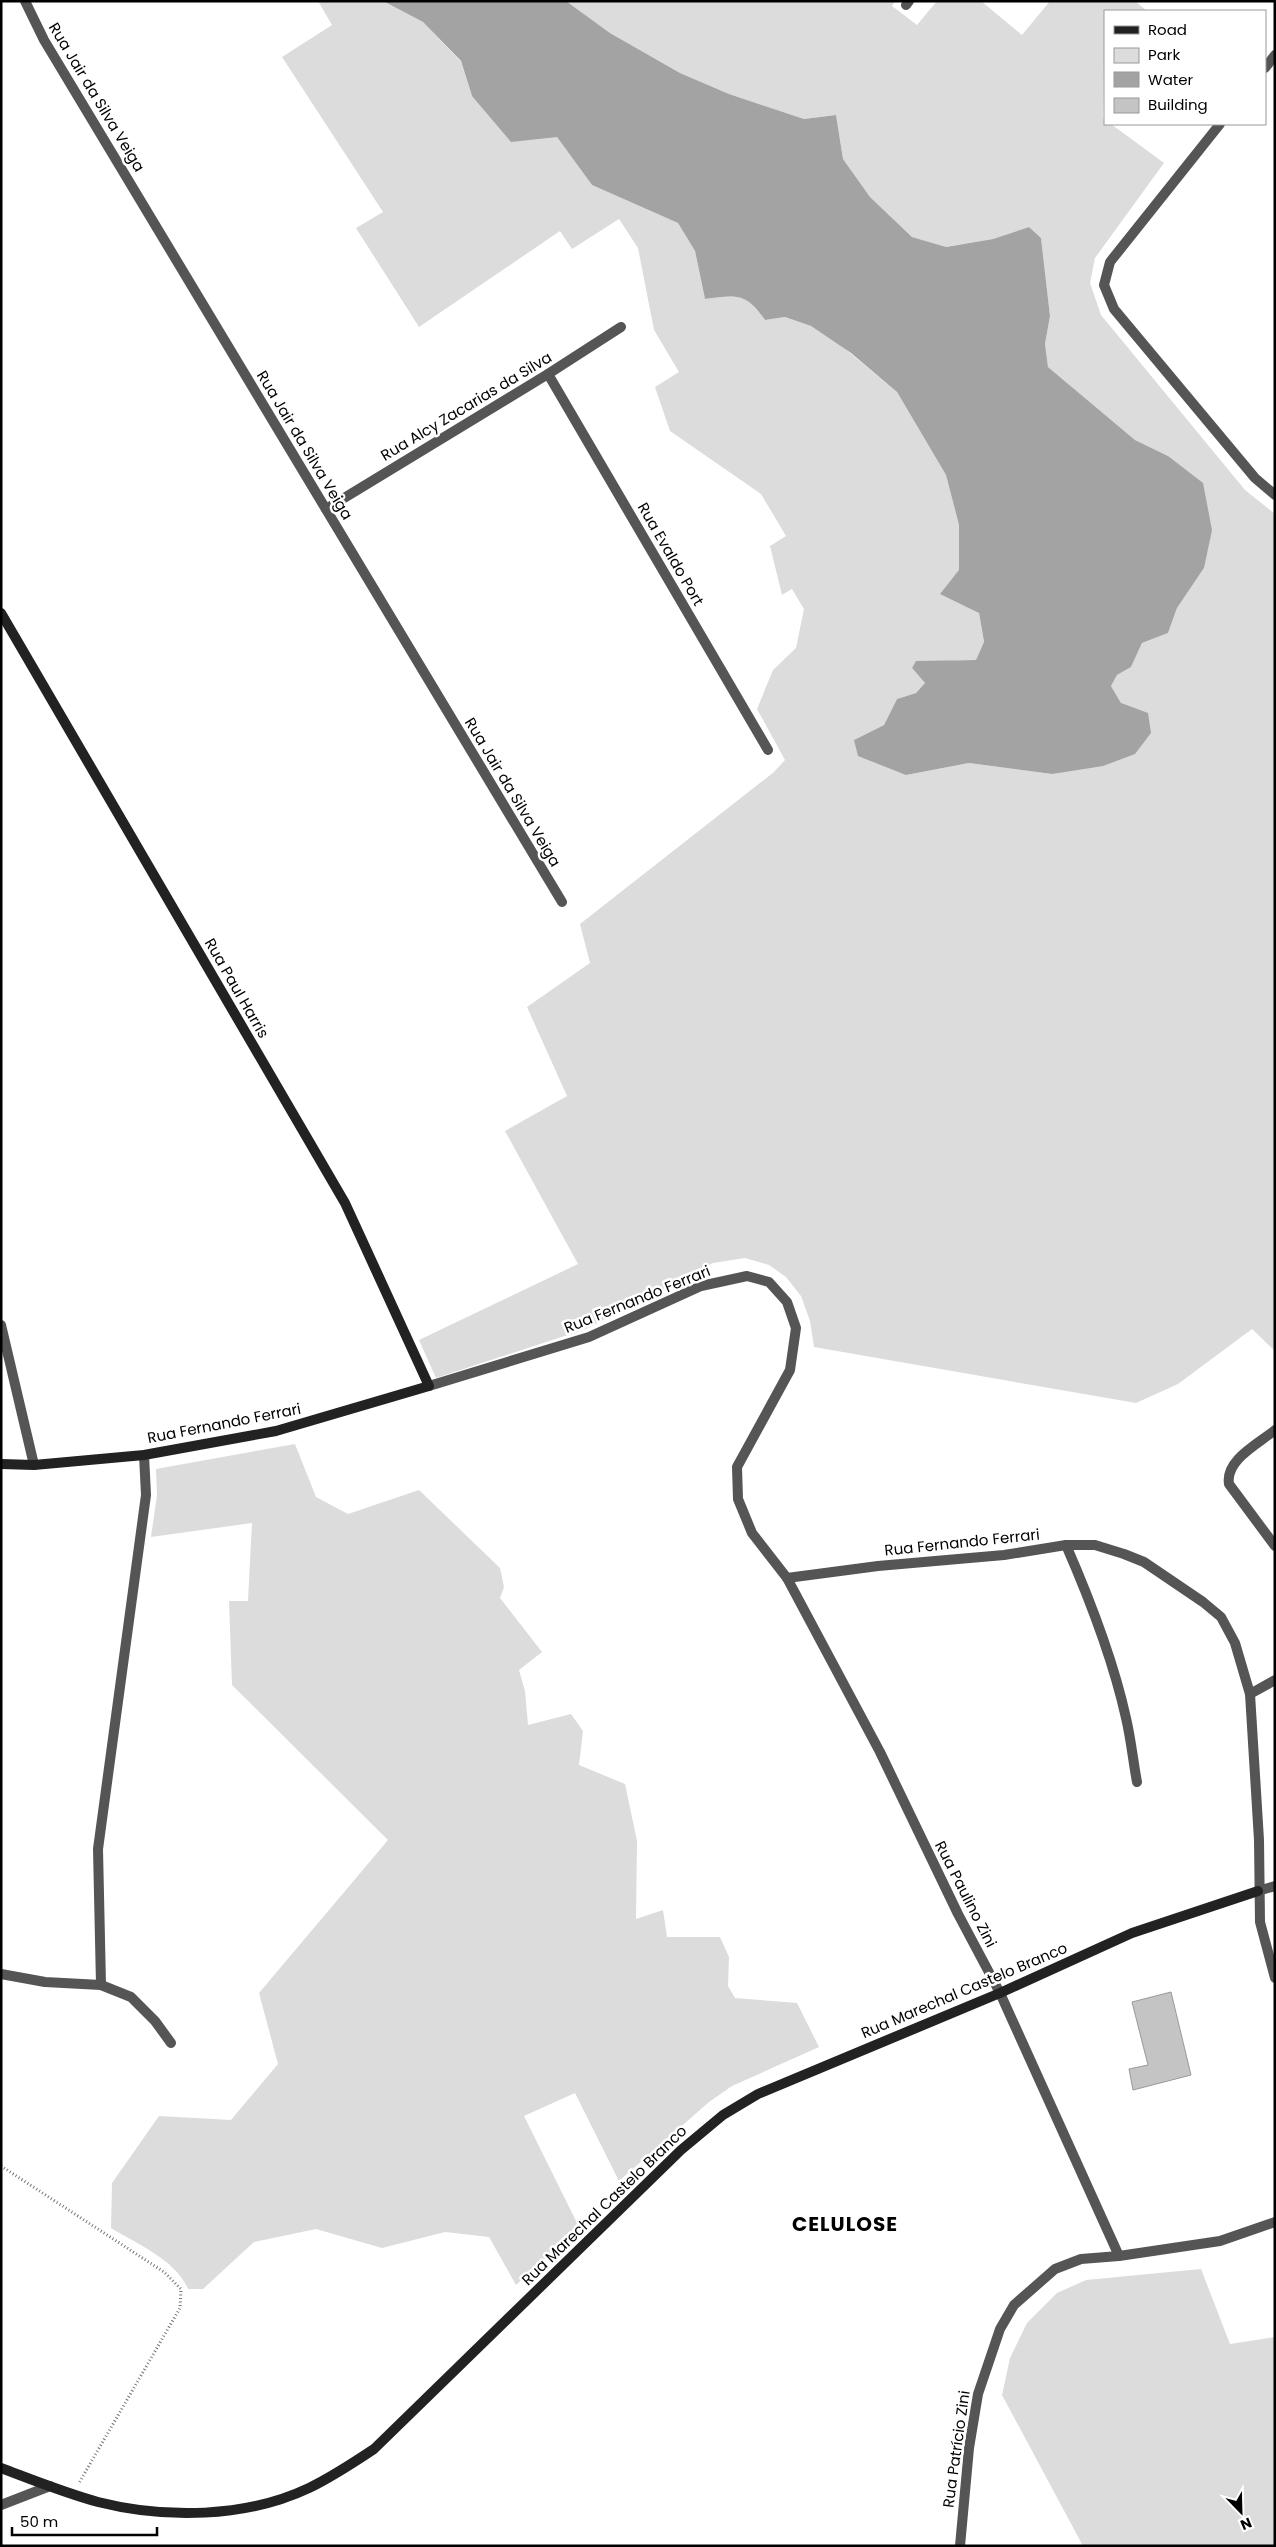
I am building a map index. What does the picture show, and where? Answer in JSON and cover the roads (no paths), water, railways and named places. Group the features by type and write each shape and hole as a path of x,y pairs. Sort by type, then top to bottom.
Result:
{"street":[{"name":"Rua Jair da Silva Veiga","path":"25,1 44,40 562,902"},
{"path":"1266,67 1275,55"},
{"path":"1219,125 1110,262 1104,285 1114,309 1255,478 1275,495"},
{"name":"Rua Alcy Zacarias da Silva","path":"326,509 548,374 621,327"},
{"name":"Rua Evaldo Port","path":"548,374 768,750"},
{"name":"Rua Paul Harris","path":"1,613 345,1203 429,1386"},
{"name":"Rua Fernando Ferrari","path":"1,1464 34,1465 144,1455 281,1430 589,1337 701,1286 746,1276 770,1282 787,1302 796,1328 790,1370 738,1467 738,1499 752,1533 787,1578 878,1566 1004,1555 1066,1545 1095,1545 1124,1554 1177,1583 1221,1617 1235,1643 1250,1694 1258,1840 1260,1922 1275,1978"},
{"path":"1,1326 34,1465"},
{"path":"1275,1430 1233,1464 1227,1474 1229,1484 1275,1546"},
{"path":"101,1985 98,1849 146,1494 144,1455"},
{"path":"1066,1545 1085,1588 1114,1673 1126,1718 1137,1782"},
{"name":"Rua Paulino Zini","path":"787,1578 880,1752 958,1914 1000,1993 1119,2256"},
{"path":"1250,1694 1275,1680"},
{"path":"1258,1891 1275,1886"},
{"name":"Rua Marechal Castelo Branco","path":"1,2468 99,2502 156,2512 212,2512 264,2504 308,2489 342,2471 374,2449 681,2150 723,2115 758,2094 1000,1993 1132,1933 1258,1891"},
{"path":"1,1974 45,1982 101,1985 131,1998 155,2021 171,2044"},
{"name":"Rua Patrício Zini","path":"960,2546 969,2448 978,2394 1000,2329 1014,2305 1055,2269 1081,2259 1119,2256 1220,2241 1275,2222"},
{"path":"1,2505 50,2486"}],"water":[{"path":"350,1 566,1 610,33 680,73 729,94 804,119 836,115 843,159 870,197 912,237 946,247 993,239 1029,227 1041,238 1050,316 1045,344 1048,367 1135,440 1168,456 1203,483 1212,530 1204,568 1177,608 1168,633 1142,643 1131,667 1117,675 1111,686 1121,703 1148,713 1151,733 1135,754 1103,766 1052,774 969,763 906,775 858,756 854,740 884,725 897,699 916,693 925,683 912,668 916,661 976,660 984,642 979,613 940,594 959,570 959,525 946,475 897,392 851,353 811,326 785,317 765,320 752,304 739,298 705,299 695,251 678,223 592,185 557,137 511,142 472,96 461,61 423,22 385,2"}],"district":[{"name":"CELULOSE","path":"845,2224"}]}
